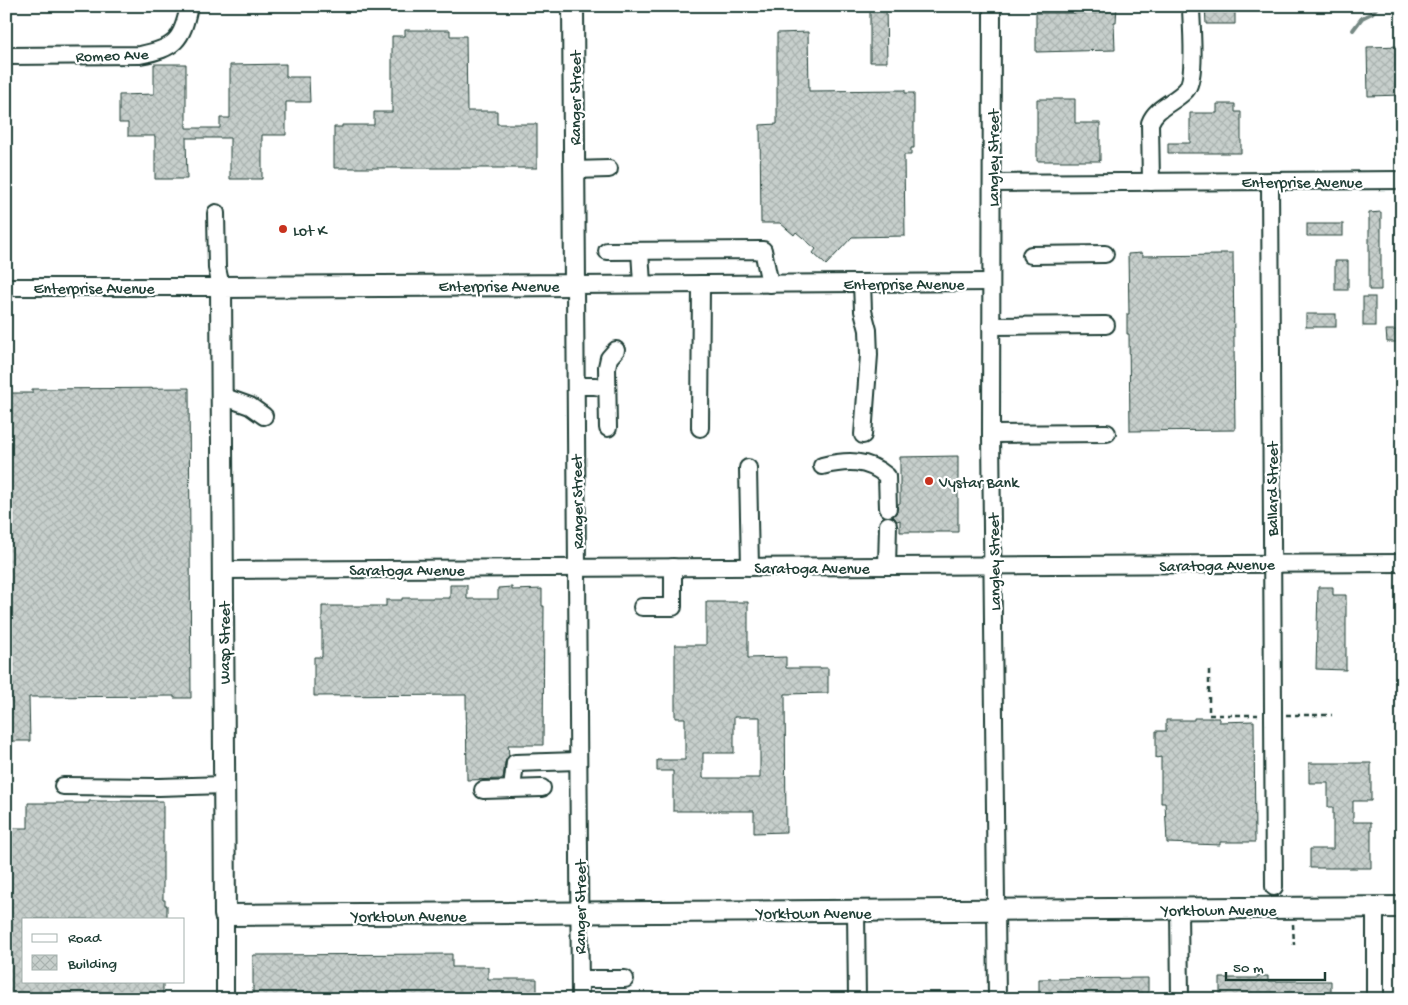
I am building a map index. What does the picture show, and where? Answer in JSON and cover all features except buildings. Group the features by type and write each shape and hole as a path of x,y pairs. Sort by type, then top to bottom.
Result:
{"main road":[{"name":"Ranger Street","path":"574,6 575,285"},
{"name":"Enterprise Avenue","path":"221,287 575,285"},
{"name":"Wasp Street","path":"221,287 225,915"},
{"name":"Yorktown Avenue","path":"225,915 1402,907"}],"street":[{"name":"Romeo Ave","path":"6,56 140,54 159,51 172,45 180,36 189,6"},
{"name":"Langley Street","path":"992,6 991,434 997,999"},
{"path":"1150,182 1150,124 1153,115 1187,89 1192,78 1191,6"},
{"path":"574,170 609,169"},
{"name":"Enterprise Avenue","path":"992,183 1402,180"},
{"name":"Ballard Street","path":"1270,181 1274,887"},
{"path":"216,213 217,268 221,287"},
{"path":"607,251 763,250 770,284"},
{"path":"640,251 642,284"},
{"path":"1031,255 1105,254"},
{"name":"Enterprise Avenue","path":"575,285 991,282"},
{"path":"862,283 863,311 868,330 869,355 863,436"},
{"path":"700,428 701,284"},
{"name":"Ranger Street","path":"575,285 580,999"},
{"name":"Enterprise Avenue","path":"6,287 221,287"},
{"path":"991,326 1106,325"},
{"path":"608,428 607,367 609,358 616,350"},
{"path":"576,386 607,388"},
{"path":"222,396 250,406 264,416"},
{"path":"991,434 1108,433"},
{"path":"822,466 833,463 866,463 877,468 887,476 888,508"},
{"path":"748,468 750,567"},
{"path":"887,566 888,525"},
{"name":"Saratoga Avenue","path":"223,570 1402,563"},
{"path":"642,607 673,607 673,567"},
{"path":"512,789 514,764 578,761"},
{"path":"63,786 159,787 224,784"},
{"path":"483,790 542,788"},
{"path":"1375,908 1375,999"},
{"path":"1179,910 1180,999"},
{"path":"856,911 857,999"},
{"name":"Wasp Street","path":"225,915 225,999"},
{"path":"580,979 624,979"}],"path":[{"path":"1209,670 1209,715 1332,715"},
{"path":"1293,924 1294,945"}],"waterway":[{"path":"1353,30 1362,18 1372,13 1378,6"}],"place":[{"name":"Lot K","path":"283,229"},
{"name":"Vystar Bank","path":"929,481"}]}
